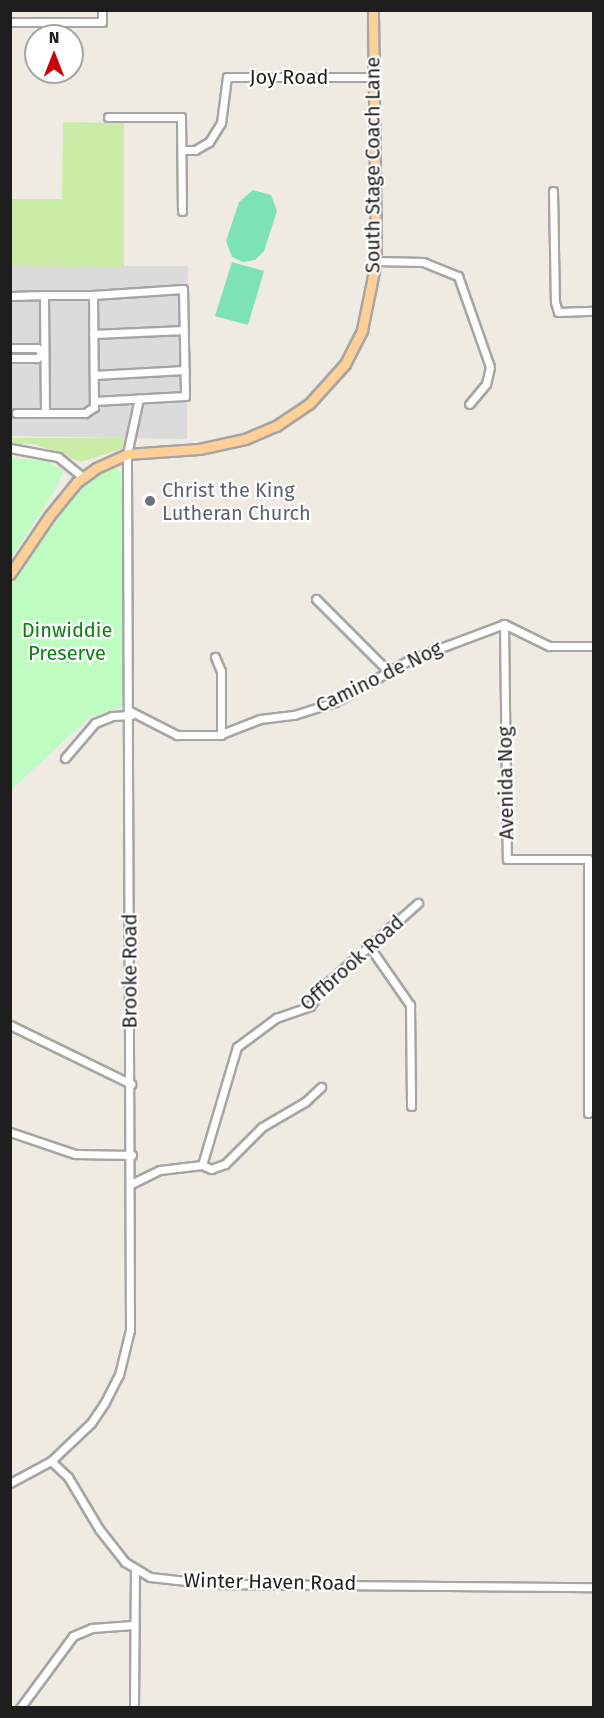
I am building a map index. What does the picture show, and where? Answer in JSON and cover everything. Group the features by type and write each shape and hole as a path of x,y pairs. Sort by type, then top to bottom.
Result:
{"main road":[{"name":"South Stage Coach Lane","path":"10,574 36,532 83,477 127,454 199,449 245,439 276,426 309,404 332,381 357,342 371,300 376,261 373,10"}],"street":[{"path":"10,22 102,22 102,10"},
{"name":"Joy Road","path":"182,150 195,150 209,142 220,123 227,78 374,78"},
{"path":"108,117 181,117 182,211"},
{"path":"553,190 555,302 558,312 594,311"},
{"path":"376,261 423,262 454,271 490,367 486,384 469,404"},
{"path":"13,296 93,295 183,289 185,396 94,400"},
{"path":"44,295 45,413"},
{"path":"16,413 85,413 94,407 93,295"},
{"path":"93,333 184,330"},
{"path":"10,348 37,348 43,353"},
{"path":"10,358 37,358 43,353"},
{"path":"94,375 185,370"},
{"name":"Brooke Road","path":"51,1461 91,1423 119,1376 126,1353 132,1314 131,713 127,454 139,398"},
{"path":"10,448 58,457 83,477"},
{"path":"316,598 388,671"},
{"path":"504,624 549,646 594,646"},
{"name":"Camino de Nog","path":"131,713 177,735 221,735 260,719 294,715 335,702 388,671 443,644 504,624"},
{"name":"Avenida Nog","path":"504,624 507,859 588,859 588,1113"},
{"path":"215,657 221,671 221,735"},
{"path":"65,758 95,723 112,716 131,713"},
{"name":"Offbrook Road","path":"202,1165 237,1047 276,1018 310,1006 325,985 418,903"},
{"path":"369,946 411,1005 411,1106"},
{"path":"10,1025 131,1084"},
{"path":"131,1184 160,1170 202,1165 211,1169 225,1164 279,1115 305,1102 321,1087"},
{"path":"10,1132 75,1154 132,1155"},
{"path":"10,1483 51,1461 68,1477 99,1529 135,1571 134,1707"},
{"name":"Winter Haven Road","path":"135,1571 150,1577 214,1584 594,1587"},
{"path":"20,1707 73,1636 92,1628 133,1625"}],"shaded area":[{"path":"11,266 188,266 187,439 11,436"}],"green space":[{"path":"63,122 124,123 124,267 11,266 11,199 62,199"},
{"path":"253,190 271,195 277,211 264,251 255,260 243,262 232,257 226,241 239,202"},
{"path":"232,262 264,271 248,325 215,316"},
{"path":"11,436 14,438 124,438 123,448 81,462 35,444 14,444"},
{"path":"11,458 46,460 63,471 57,487 11,558"},
{"name":"Dinwiddie Preserve","path":"114,466 121,473 123,508 124,706 89,718 11,790 10,578 33,542 73,491"}],"place":[{"name":"Christ the King Lutheran Church","path":"150,501"}]}
